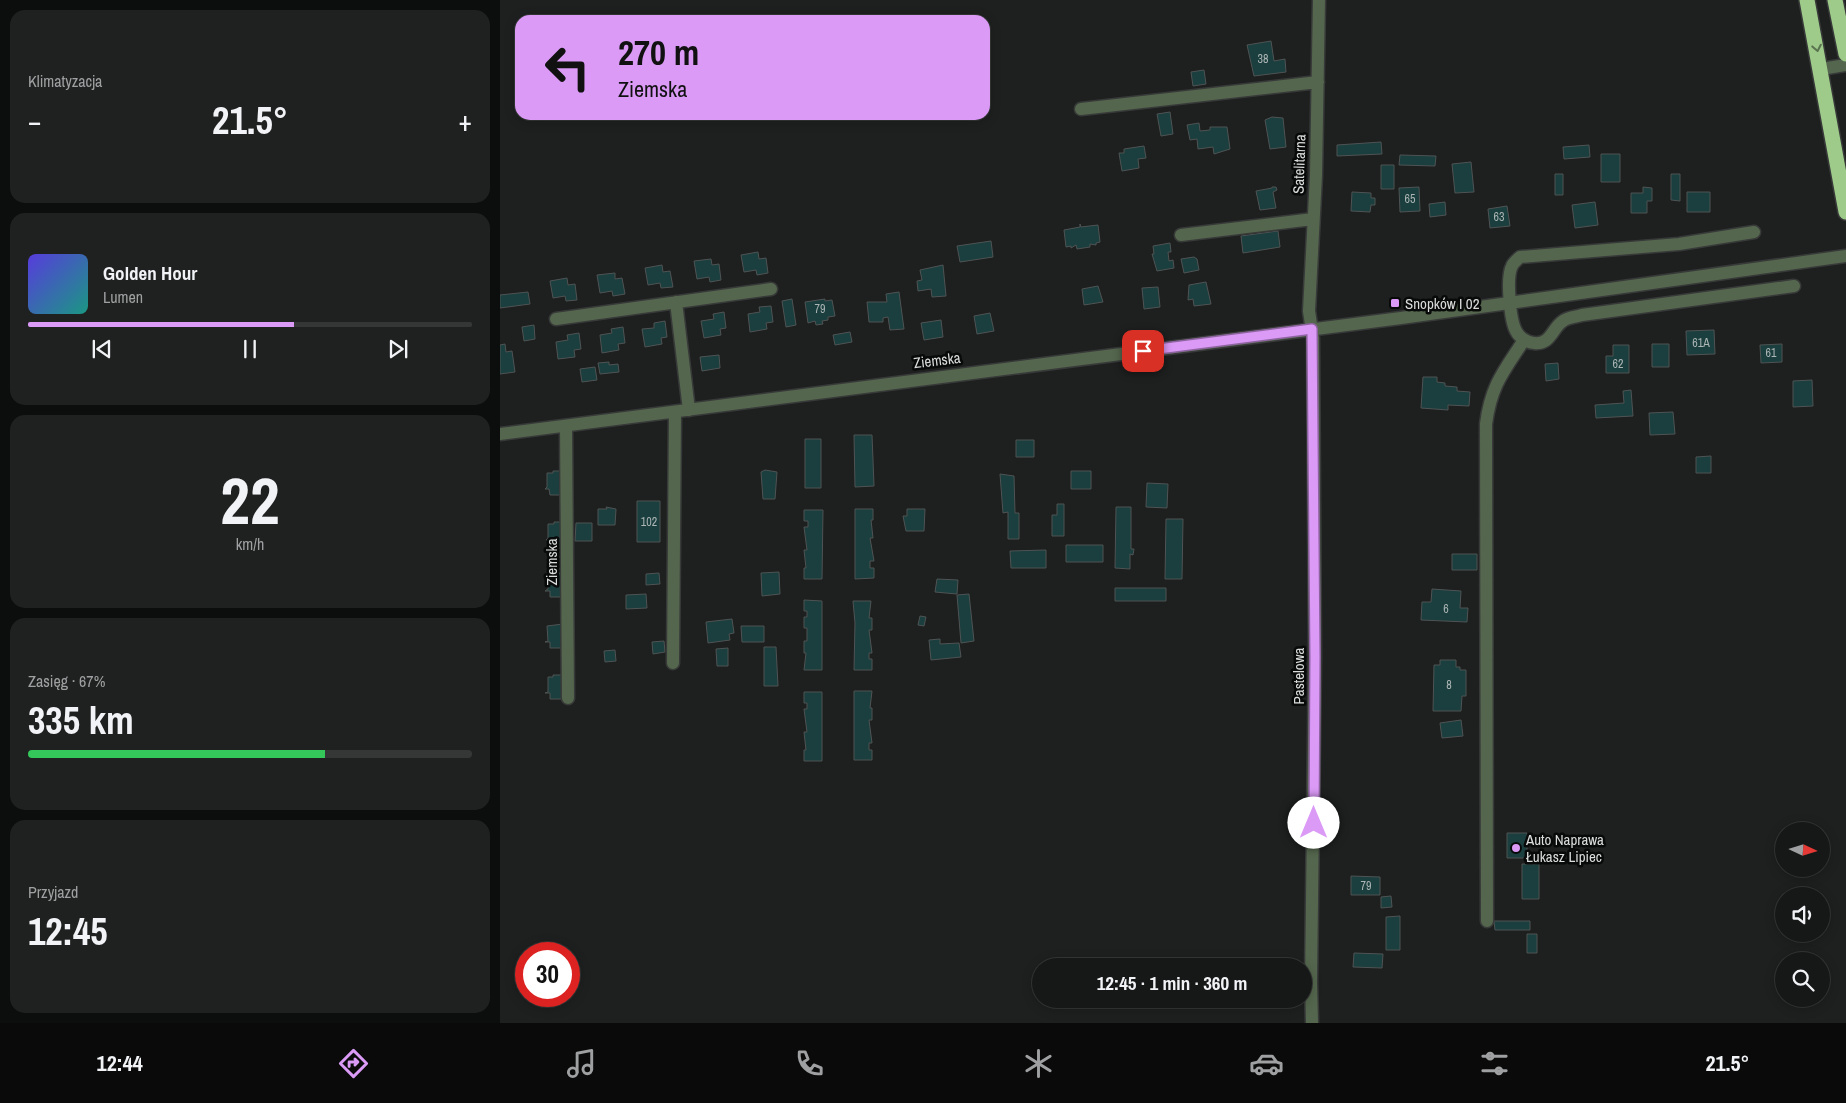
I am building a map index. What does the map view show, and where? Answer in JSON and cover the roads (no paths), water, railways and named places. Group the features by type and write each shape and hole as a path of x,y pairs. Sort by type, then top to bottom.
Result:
{"highway":[{"path":"1807,0 1846,212"},
{"path":"1835,0 1846,54"}],"street":[{"name":"Satelitarna","path":"1312,329 1309,312 1318,82 1319,0"},
{"path":"1821,69 1846,65"},
{"path":"1081,109 1318,82"},
{"path":"1182,236 1313,219"},
{"path":"1754,232 1679,244 1520,257 1512,266 1509,280 1513,325 1517,333 1524,340 1534,343 1543,342 1551,337 1562,321 1582,315 1794,286"},
{"name":"Ziemska","path":"500,434 675,413 1312,329 1846,256"},
{"path":"556,319 771,289"},
{"path":"676,302 689,410"},
{"name":"Pastelowa","path":"1312,329 1315,657 1312,1023"},
{"path":"1487,921 1483,590 1486,424 1489,399 1499,377 1524,340"},
{"path":"673,663 675,413"},
{"name":"Ziemska","path":"566,426 568,698"}],"place":[{"name":"Snopków I 02","path":"1395,303"},
{"name":"Auto Naprawa Łukasz Lipiec","path":"1516,848"}]}
